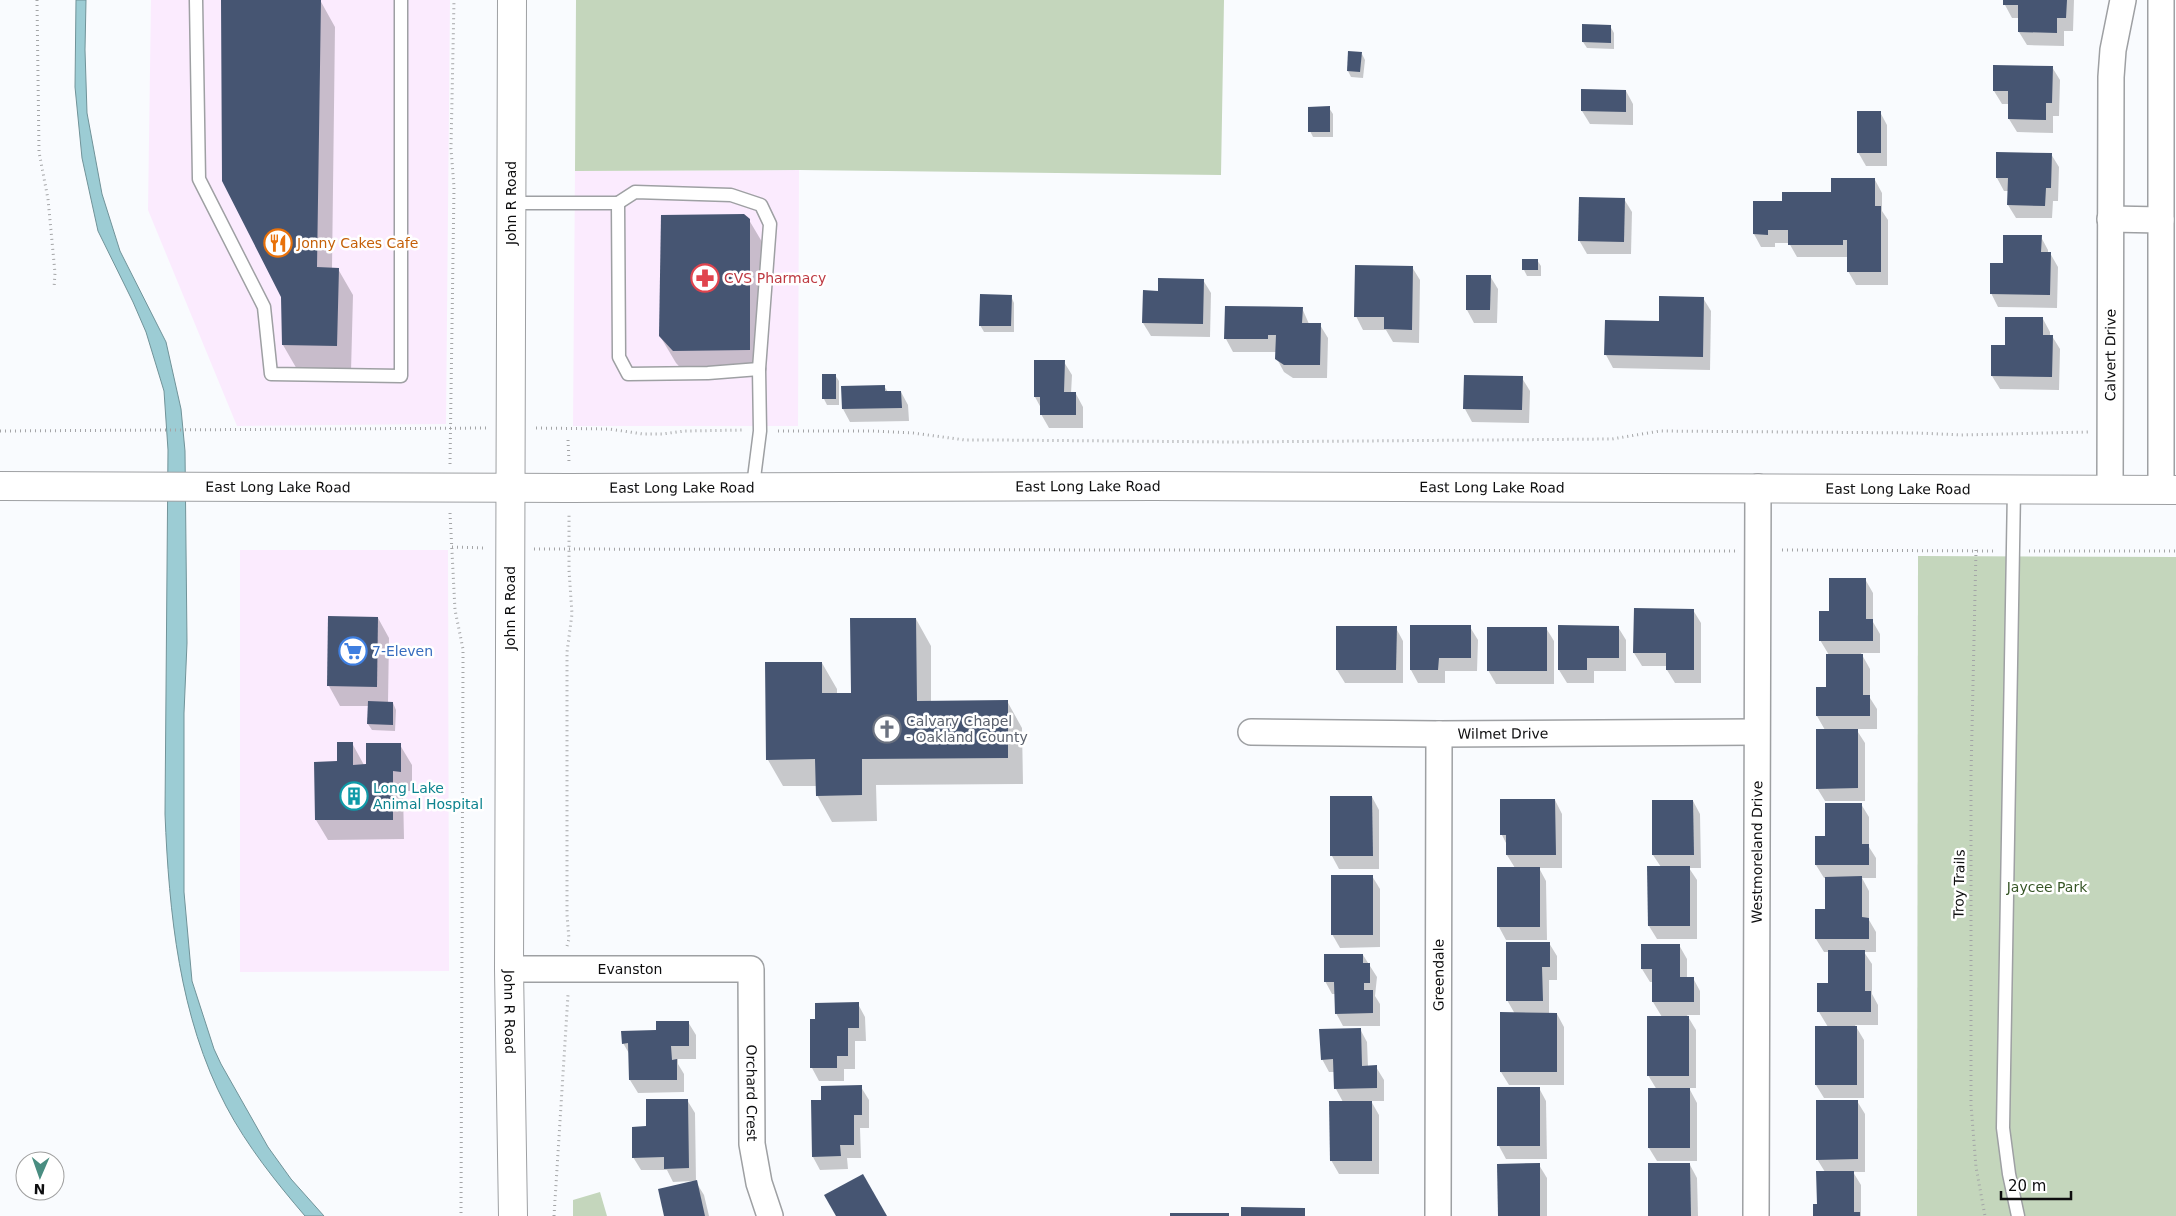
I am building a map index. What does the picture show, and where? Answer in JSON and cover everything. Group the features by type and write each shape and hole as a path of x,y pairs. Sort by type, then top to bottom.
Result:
{"main road":[{"name":"John R Road","path":"512,0 509,969 513,1216"},
{"name":"East Long Lake Road","path":"0,486 509,488 753,486 1758,487 2168,490"}],"street":[{"name":"Calvert Drive","path":"2110,490 2111,77 2113,50 2122,0"},
{"path":"2161,0 2161,220 2168,490"},
{"path":"2110,219 2161,220"},
{"name":"Westmoreland Drive","path":"1756,1216 1758,487"},
{"name":"Wilmet Drive","path":"1251,732 1438,734 1756,732"},
{"name":"Greendale","path":"1438,734 1438,1216"},
{"name":"Evanston","path":"509,969 751,968"},
{"name":"Orchard Crest","path":"751,968 752,1144 759,1183 770,1216"}],"lane":[{"path":"196,0 200,180 264,307 272,374 382,376 401,376 401,0"},
{"path":"512,203 618,203 635,192 731,195 761,205 770,224 759,369 760,430 753,486"},
{"path":"618,203 619,357 628,374 708,373 759,369"},
{"path":"2014,489 2003,1128 2018,1216"}],"path":[{"path":"37,0 39,152 48,199 55,273 54,288"},
{"path":"450,446 454,187 451,149 454,0"},
{"path":"0,431 464,428"},
{"path":"553,428 609,429 643,434 744,430"},
{"path":"782,430 883,432 965,440 1233,442 1612,439 1660,431 1961,435 2092,432"},
{"path":"567,943 569,939 567,915 567,652 572,614 569,533"},
{"path":"450,538 454,610 463,649 464,666 461,1216"},
{"path":"452,547 464,547"},
{"path":"558,549 1742,551"},
{"path":"1780,550 1994,550"},
{"name":"Troy Trails","path":"1976,550 1971,793 1971,1106 1976,1167 1985,1216"},
{"path":"2038,551 2176,551"},
{"path":"554,1216 567,993"}],"shaded area":[{"path":"151,0 450,0 446,424 237,426 148,210"},
{"path":"799,170 798,426 573,426 575,171"},
{"path":"240,550 448,550 449,971 240,972"}],"green space":[{"path":"576,0 1224,0 1221,175 799,170 575,171"},
{"name":"Jaycee Park","path":"1918,556 2176,557 2176,1216 1917,1216"},
{"path":"600,1192 607,1216 573,1216 573,1200"}],"water":[{"path":"76,0 86,0 87,113 102,194 120,251 166,342 181,409 185,451 187,643 184,713 184,892 192,981 214,1049 221,1064 268,1147 291,1179 324,1216 305,1216 262,1163 234,1121 210,1072 197,1037 179,963 170,888 165,814 168,450 164,391 146,332 98,231 82,158 75,87"}],"building":[{"path":"221,0 321,0 317,267 339,268 337,346 282,345 281,297 222,181"},
{"path":"2003,0 2067,0 2066,18 2057,18 2057,33 2018,32 2018,5 2003,5"},
{"path":"1582,24 1611,25 1611,43 1582,42"},
{"path":"1348,51 1362,52 1360,72 1347,71"},
{"path":"1993,65 2053,66 2052,103 2046,103 2046,120 2008,119 2008,91 1993,91"},
{"path":"1581,89 1626,90 1626,112 1581,111"},
{"path":"1330,106 1330,132 1308,132 1308,107"},
{"path":"1857,111 1881,111 1881,153 1857,153"},
{"path":"1996,152 2052,153 2051,188 2046,188 2045,206 2007,205 2008,178 1996,178"},
{"path":"1831,178 1875,178 1875,206 1881,206 1881,272 1847,272 1847,240 1843,240 1843,245 1788,245 1788,230 1768,230 1768,235 1753,234 1753,201 1782,201 1782,192 1831,192"},
{"path":"1579,197 1625,198 1624,242 1578,241"},
{"name":"CVS Pharmacy","path":"744,214 750,219 750,350 673,351 659,336 661,215"},
{"path":"2003,235 2042,235 2041,252 2051,252 2050,295 1990,294 1990,263 2003,263"},
{"path":"1522,259 1538,259 1538,270 1522,270"},
{"path":"1355,265 1413,266 1412,330 1384,329 1384,317 1354,317"},
{"path":"1466,275 1491,275 1490,310 1466,310"},
{"path":"1158,278 1204,279 1203,324 1142,323 1143,290 1158,291"},
{"path":"980,294 1012,295 1011,326 979,326"},
{"path":"1659,296 1704,297 1703,357 1604,355 1605,320 1659,321"},
{"path":"1225,306 1303,307 1302,323 1321,323 1320,365 1284,365 1275,359 1276,335 1268,335 1268,339 1224,339"},
{"path":"2005,317 2043,317 2043,335 2053,335 2052,377 1991,376 1991,345 2005,345"},
{"path":"1034,360 1065,360 1064,392 1076,392 1076,415 1040,415 1040,397 1034,397"},
{"path":"822,374 836,374 836,399 822,399"},
{"path":"1464,375 1523,376 1522,410 1463,409"},
{"path":"885,385 885,391 901,391 902,408 842,409 841,386"},
{"path":"1829,578 1866,578 1866,619 1873,619 1873,641 1819,641 1819,611 1829,611"},
{"path":"1634,608 1694,609 1694,670 1666,670 1666,653 1633,653"},
{"name":"7-Eleven","path":"328,616 378,617 377,687 327,686"},
{"name":"Calvary Chapel - Oakland County","path":"850,618 916,618 917,701 1008,700 1008,758 862,759 862,795 816,796 815,759 766,760 765,662 822,662 822,693 851,693"},
{"path":"1410,625 1471,625 1471,658 1439,658 1438,670 1410,670"},
{"path":"1558,625 1619,626 1619,658 1587,658 1587,670 1558,670"},
{"path":"1336,626 1397,626 1396,670 1336,670"},
{"path":"1487,627 1547,627 1547,671 1487,671"},
{"path":"1826,654 1863,654 1863,695 1870,695 1870,716 1816,716 1816,687 1826,687"},
{"path":"368,701 393,702 393,725 367,724"},
{"path":"1816,729 1858,729 1858,788 1816,789"},
{"name":"Long Lake Animal Hospital","path":"337,742 353,742 353,765 366,764 366,743 401,743 401,772 393,771 393,820 315,820 314,762 337,761"},
{"path":"1330,796 1372,796 1373,856 1330,856"},
{"path":"1500,799 1555,799 1556,855 1506,855 1506,835 1500,835"},
{"path":"1652,800 1693,800 1694,855 1652,855"},
{"path":"1825,803 1862,803 1862,844 1869,844 1869,865 1815,865 1815,836 1825,836"},
{"path":"1647,866 1690,866 1690,926 1648,926"},
{"path":"1497,867 1540,867 1540,927 1497,927"},
{"path":"1331,875 1373,875 1373,935 1331,935"},
{"path":"1862,876 1862,917 1869,918 1869,939 1815,939 1815,909 1825,909 1825,877"},
{"path":"1506,942 1550,942 1550,967 1542,967 1543,1001 1506,1001"},
{"path":"1641,944 1680,944 1680,977 1694,977 1694,1002 1652,1002 1652,969 1641,969"},
{"path":"1828,950 1865,950 1865,991 1871,991 1871,1012 1817,1012 1817,983 1828,983"},
{"path":"1324,954 1363,954 1363,963 1370,963 1370,983 1364,983 1364,990 1373,990 1373,1013 1335,1014 1334,982 1324,982"},
{"path":"859,1002 859,1028 848,1028 848,1056 837,1056 837,1068 810,1068 810,1019 815,1019 815,1003"},
{"path":"1500,1012 1557,1013 1557,1072 1500,1072"},
{"path":"1647,1016 1689,1016 1689,1076 1647,1076"},
{"path":"656,1021 689,1021 689,1046 671,1046 672,1060 677,1059 677,1080 629,1080 628,1043 622,1044 621,1031 656,1030"},
{"path":"1815,1026 1857,1026 1857,1085 1815,1085"},
{"path":"1361,1028 1362,1066 1377,1065 1377,1088 1334,1089 1333,1059 1321,1060 1319,1029"},
{"path":"862,1085 862,1115 854,1115 854,1145 840,1145 841,1156 812,1157 811,1100 821,1100 821,1086"},
{"path":"1497,1087 1540,1087 1540,1146 1497,1146"},
{"path":"1648,1088 1690,1088 1690,1148 1648,1148"},
{"path":"646,1099 688,1099 689,1168 664,1169 664,1157 632,1158 632,1127 646,1126"},
{"path":"1816,1100 1858,1100 1858,1159 1816,1160"},
{"path":"1329,1101 1372,1101 1372,1161 1330,1161"},
{"path":"1540,1163 1540,1216 1498,1216 1497,1164"},
{"path":"1648,1163 1690,1163 1691,1216 1648,1216"},
{"path":"1816,1171 1854,1171 1854,1212 1860,1212 1860,1216 1813,1216 1813,1204 1817,1204"},
{"path":"863,1174 887,1216 836,1216 824,1195"},
{"path":"697,1180 705,1216 664,1216 658,1189"},
{"path":"1241,1207 1305,1208 1305,1216 1241,1216"},
{"path":"1170,1213 1229,1213 1229,1216 1170,1216"}],"place":[{"name":"Jonny Cakes Cafe","path":"278,243"},
{"name":"CVS Pharmacy","path":"705,278"},
{"name":"7-Eleven","path":"353,651"},
{"name":"Calvary Chapel - Oakland County","path":"887,729"},
{"name":"Long Lake Animal Hospital","path":"354,796"}]}
